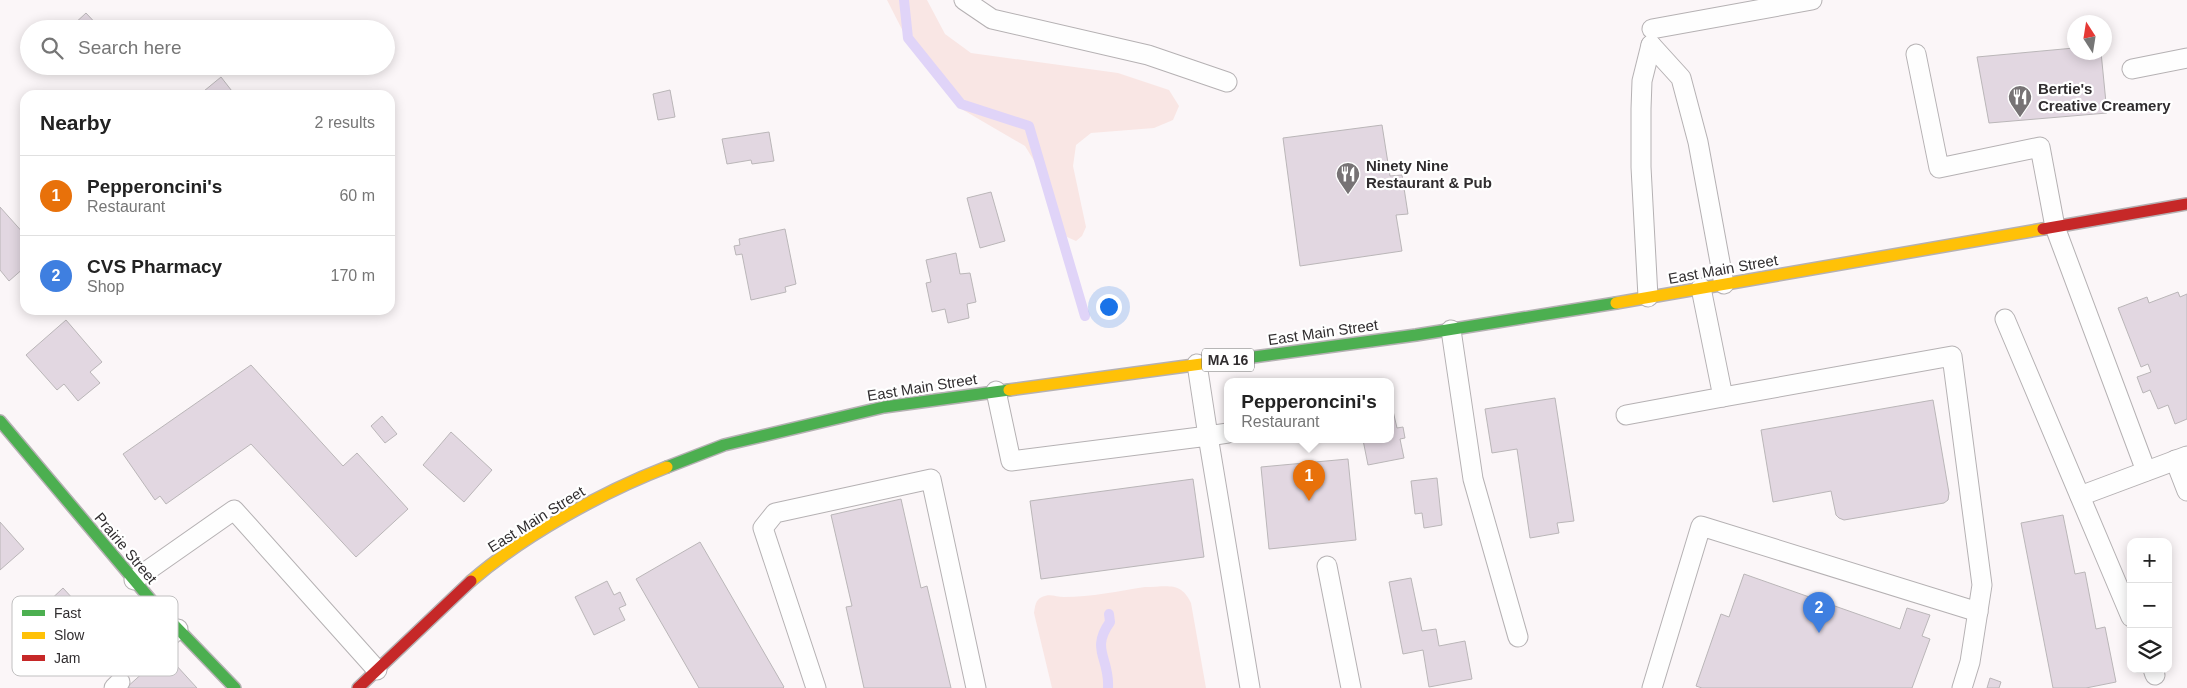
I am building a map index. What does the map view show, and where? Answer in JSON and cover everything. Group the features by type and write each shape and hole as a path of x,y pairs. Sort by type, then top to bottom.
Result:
{"main road":[{"name":"East Main Street","path":"358,688 456,594 504,556 591,502 656,471 724,445 884,407 1450,330 2187,204"},
{"name":"Prairie Street","path":"0,421 148,596"},
{"name":"Prairie Street","path":"178,629 234,688"}],"lane":[{"path":"964,0 992,20 1148,55 1227,82"},
{"path":"1652,29 1812,0"},
{"path":"1648,297 1641,109 1642,81 1651,45 1681,78 1698,142 1724,284"},
{"path":"1916,54 1938,168 2040,147 2055,227 2146,471"},
{"path":"2132,69 2187,58"},
{"path":"1701,288 1723,397"},
{"path":"2005,319 2127,608"},
{"path":"1450,330 1473,479 1518,637"},
{"path":"1626,415 1952,356 1982,585 1970,662 1962,688"},
{"path":"1197,364 1250,688"},
{"path":"996,391 1011,461 1224,434"},
{"path":"2080,496 2181,458 2187,491"},
{"path":"816,688 763,528 775,513 931,480 976,688"},
{"path":"134,580 234,510 377,670"},
{"path":"1652,688 1700,526 1978,612"},
{"path":"1327,566 1351,688"}],"shaded area":[{"path":"887,0 927,0 945,34 971,53 1118,73 1169,90 1179,106 1173,120 1154,128 1091,133 1076,145 1073,166 1086,227 1082,236 1076,241 1067,237 1060,225 1041,172 1025,146 958,107 912,49"},
{"path":"1167,586 1178,588 1187,596 1191,603 1206,688 1052,688 1034,613 1038,600 1048,595 1064,597 1084,596 1145,587"}],"building":[{"path":"86,13 93,20 78,20"},
{"path":"2067,49 2067,60 2102,60 2107,113 1989,123 1977,57"},
{"path":"221,77 231,90 205,90"},
{"path":"670,90 675,117 658,120 653,94"},
{"name":"Ninety Nine Restaurant & Pub","path":"1382,125 1390,176 1402,175 1408,214 1396,215 1402,251 1300,266 1283,138"},
{"path":"769,132 774,161 752,164 751,160 727,164 722,139"},
{"path":"991,192 1005,241 980,248 967,198"},
{"path":"0,207 20,229 20,271 9,281 0,270"},
{"path":"785,229 796,284 785,287 786,292 751,300 742,254 736,255 734,246 740,245 739,239"},
{"path":"956,253 960,274 970,273 976,302 967,304 969,318 948,323 945,309 932,312 926,283 931,282 926,260"},
{"path":"2178,292 2180,297 2187,294 2187,419 2175,424 2168,405 2158,409 2150,390 2143,393 2137,377 2151,372 2148,364 2141,367 2118,308 2147,297 2149,303"},
{"path":"66,320 102,362 90,372 100,383 78,401 64,384 57,390 26,355"},
{"path":"251,365 343,466 357,453 408,509 356,557 251,444 166,504 160,496 155,500 123,454"},
{"path":"1555,398 1574,521 1557,523 1559,533 1530,538 1517,449 1492,453 1485,409"},
{"path":"1933,400 1949,493 1948,500 1944,503 1844,520 1836,515 1831,491 1773,502 1761,430"},
{"path":"1394,415 1397,428 1403,427 1405,438 1400,439 1404,458 1368,465 1364,443 1394,443"},
{"path":"382,416 397,434 385,443 371,426"},
{"path":"451,432 492,470 464,502 423,465"},
{"path":"1348,459 1356,540 1269,549 1261,467"},
{"path":"1437,478 1442,525 1424,528 1422,513 1415,514 1411,481"},
{"path":"1193,479 1204,557 1041,579 1030,501"},
{"path":"901,499 921,588 927,586 951,688 864,688 846,607 852,606 831,515"},
{"path":"2063,515 2075,574 2085,572 2096,629 2105,627 2116,682 2086,688 2053,688 2021,523"},
{"path":"0,522 24,549 0,570"},
{"path":"700,542 783,688 699,688 636,579"},
{"path":"1744,574 1900,629 1907,608 1930,615 1922,636 1930,639 1912,688 1702,688 1696,686 1721,614 1729,617"},
{"path":"1411,578 1422,631 1436,629 1439,646 1465,641 1472,679 1429,687 1423,650 1403,654 1389,582"},
{"path":"607,581 614,595 620,592 626,605 619,608 625,620 594,635 575,597"},
{"path":"63,588 70,596 55,596"},
{"path":"178,667 197,688 126,688 139,676 178,676"},
{"path":"1990,678 2001,682 1999,688 1987,688"}],"waterway":[{"path":"904,0 908,38 961,104 1029,126 1085,316"},
{"path":"1108,688 1108,678 1101,647 1104,632 1110,622 1109,614"}],"traffic: fast":[{"path":"1231,360 1416,335 1616,303"},
{"path":"667,467 724,445 884,407 1009,390"},
{"path":"0,421 148,596"},
{"path":"178,629 235,688"}],"traffic: slow":[{"path":"1616,303 2043,229"},
{"path":"1009,390 1231,360"},
{"path":"471,581 514,548 564,516 616,489 667,467"}],"traffic: jam":[{"path":"2043,229 2187,204"},
{"path":"358,688 471,581"}],"place":[{"name":"Bertie's Creative Creamery","path":"2020,118"},
{"name":"Ninety Nine Restaurant & Pub","path":"1348,195"},
{"name":"Pepperoncini's","path":"1309,501"},
{"name":"CVS Pharmacy","path":"1819,633"}]}
